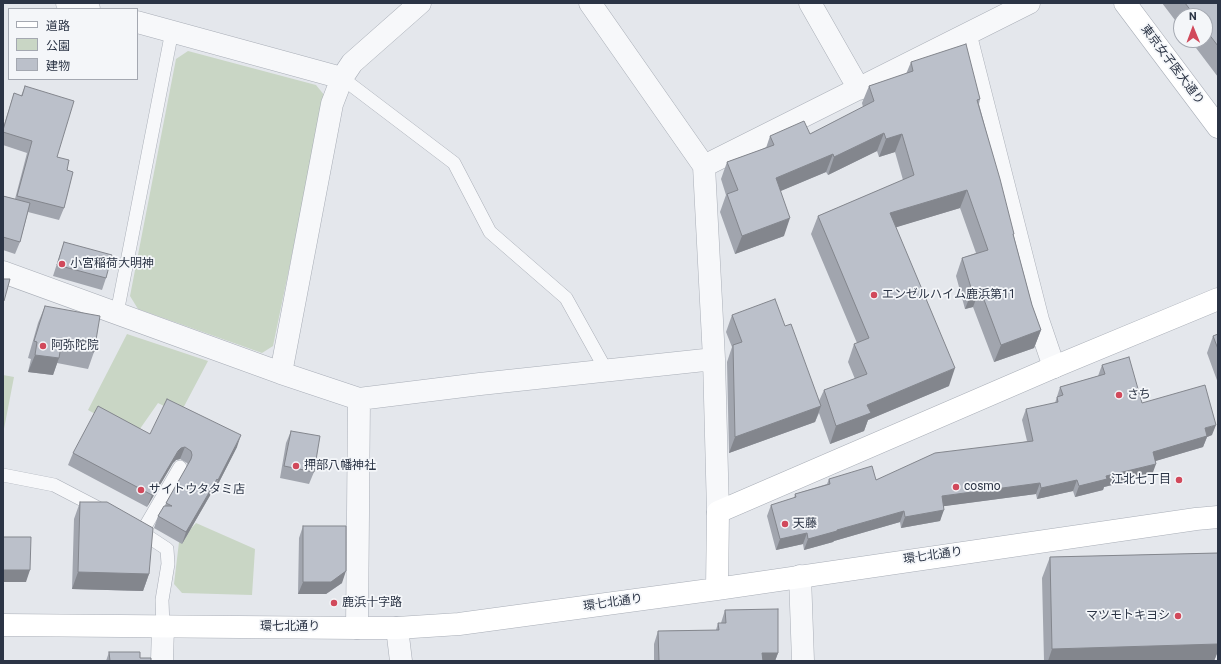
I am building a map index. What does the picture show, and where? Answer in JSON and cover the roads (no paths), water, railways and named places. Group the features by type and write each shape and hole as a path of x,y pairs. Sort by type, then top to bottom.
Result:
{"street":[{"path":"67,3 86,8"},
{"path":"281,373 332,104 342,78 352,63 420,3"},
{"path":"590,3 704,166 714,359 718,512 717,589"},
{"path":"810,3 859,88"},
{"path":"704,166 966,36 1029,3"},
{"name":"東京女子医大通り","path":"1125,3 1218,127"},
{"path":"138,22 342,78"},
{"path":"966,36 1038,320 1054,367"},
{"path":"3,272 281,373 359,399 480,384 714,359"},
{"path":"718,512 1054,367 1218,299"},
{"path":"357,628 359,399"},
{"name":"環七北通り","path":"3,625 396,628 459,624 717,589 1218,517"},
{"path":"800,576 803,661"},
{"path":"162,661 163,627"},
{"path":"396,628 401,661"}],"lane":[{"path":"117,313 172,31"},
{"path":"342,78 454,163 490,232 566,298 606,370"},
{"path":"142,532 180,467"},
{"path":"3,475 54,485 115,517"},
{"path":"128,525 142,532 167,549 168,564 162,600 163,627"}],"place":[{"name":"小宮稲荷大明神","path":"62,264"},
{"name":"エンゼルハイム鹿浜第11","path":"874,295"},
{"name":"阿弥陀院","path":"43,346"},
{"name":"さち","path":"1119,395"},
{"name":"押部八幡神社","path":"296,466"},
{"name":"江北七丁目","path":"1179,480"},
{"name":"cosmo","path":"956,487"},
{"name":"サイトウタタミ店","path":"141,490"},
{"name":"天藤","path":"785,524"},
{"name":"鹿浜十字路","path":"334,603"},
{"name":"マツモトキヨシ","path":"1178,616"}]}
